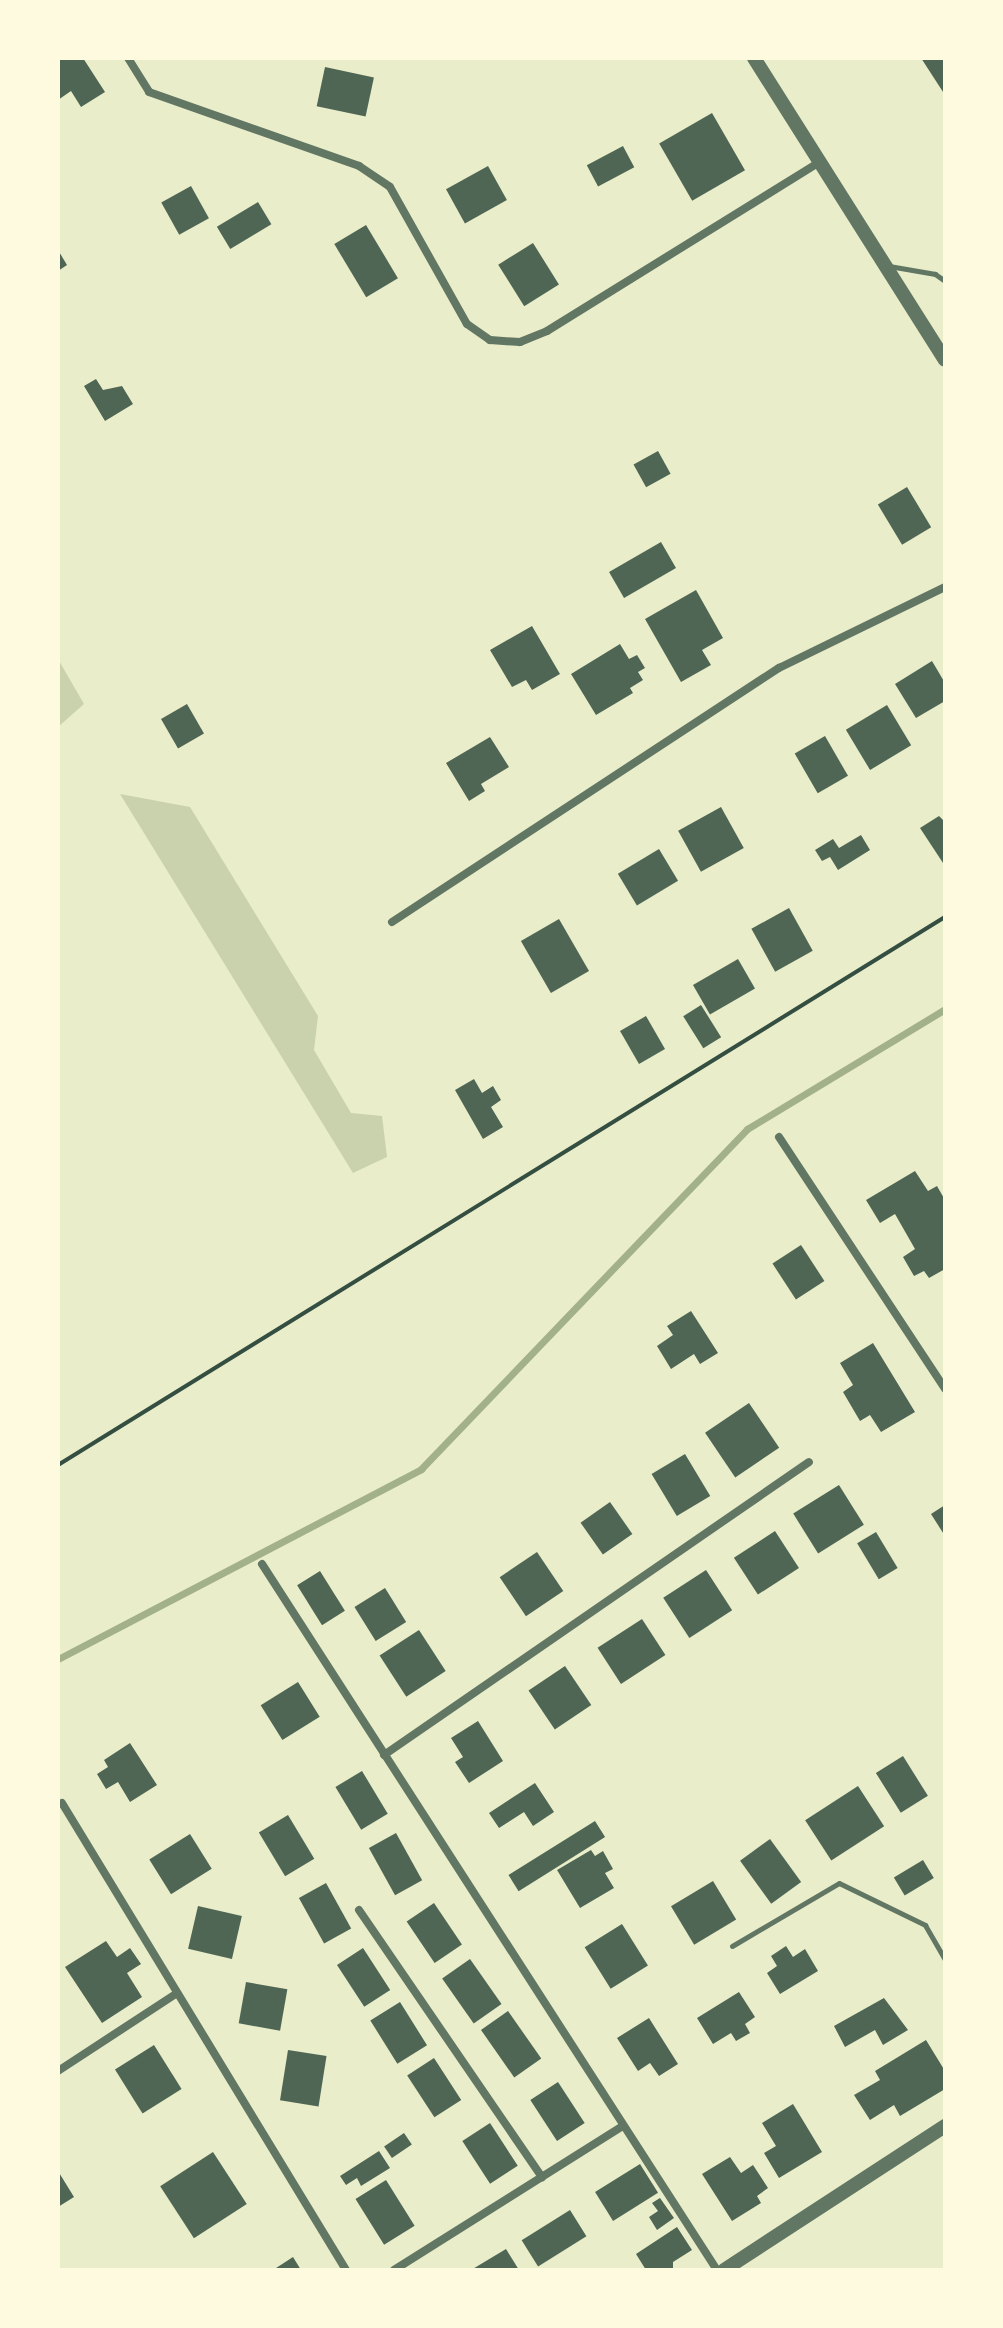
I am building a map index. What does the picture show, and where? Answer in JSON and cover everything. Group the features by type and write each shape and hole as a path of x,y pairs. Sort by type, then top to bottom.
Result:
{"street":[{"path":"128,58 149,92 359,166 390,187 467,324 490,340 520,342 547,331 820,162"},
{"path":"754,58 945,360"},
{"path":"392,922 779,668 945,587"},
{"path":"779,1137 945,1389"},
{"path":"384,1755 809,1462"},
{"path":"262,1564 717,2270"},
{"path":"62,1803 346,2270"},
{"path":"359,1910 542,2177"},
{"path":"58,2071 177,1993"},
{"path":"394,2270 623,2126"},
{"path":"724,2270 945,2126"}],"lane":[{"path":"885,265 935,274 945,281"},
{"path":"732,1946 839,1883 925,1925 945,1959"}],"path":[{"path":"58,1465 945,917"}],"green space":[{"path":"58,659 84,704 58,727"},
{"path":"120,794 190,807 318,1016 314,1050 351,1113 382,1116 387,1157 353,1173"}],"building":[{"path":"58,58 83,58 105,92 81,107 71,91 58,100"},
{"path":"921,58 945,58 945,95"},
{"path":"325,67 374,77 366,117 317,106"},
{"path":"712,113 745,170 692,201 659,144"},
{"path":"623,146 634,167 598,186 587,165"},
{"path":"488,166 507,200 465,223 446,189"},
{"path":"191,186 209,218 179,235 161,202"},
{"path":"258,202 271,224 230,249 217,227"},
{"path":"366,225 398,278 366,297 334,244"},
{"path":"533,243 559,285 524,306 498,265"},
{"path":"58,250 67,265 58,271"},
{"path":"96,379 103,390 122,386 133,404 105,421 84,386"},
{"path":"658,451 671,474 646,487 634,465"},
{"path":"907,487 931,527 902,545 878,505"},
{"path":"661,542 676,568 624,598 609,572"},
{"path":"696,590 723,638 702,650 711,665 681,682 645,619"},
{"path":"532,626 560,674 532,690 526,680 512,687 490,650"},
{"path":"620,644 629,659 637,655 645,668 638,672 643,680 630,688 633,693 596,715 571,674"},
{"path":"932,661 945,683 945,701 916,718 895,684"},
{"path":"187,704 204,733 178,748 161,719"},
{"path":"887,705 911,745 870,770 846,730"},
{"path":"825,736 848,776 818,793 795,754"},
{"path":"490,737 509,767 481,784 485,791 469,801 446,763"},
{"path":"721,807 744,848 701,872 678,831"},
{"path":"939,816 945,822 945,866 920,828"},
{"path":"861,835 870,850 838,870 830,857 822,861 815,850 833,839 839,848"},
{"path":"659,849 678,881 637,905 618,874"},
{"path":"789,908 813,951 775,972 751,929"},
{"path":"559,919 589,971 551,993 521,941"},
{"path":"738,959 755,988 710,1014 693,985"},
{"path":"701,1005 721,1037 703,1048 683,1016"},
{"path":"646,1016 665,1049 639,1064 620,1031"},
{"path":"474,1079 482,1093 493,1086 501,1100 491,1107 503,1127 483,1139 455,1090"},
{"path":"915,1171 928,1191 937,1186 945,1200 945,1269 929,1278 924,1271 914,1276 903,1257 915,1249 895,1214 880,1223 866,1200"},
{"path":"801,1245 824,1281 796,1300 772,1264"},
{"path":"691,1311 718,1353 700,1364 694,1354 671,1369 657,1346 673,1335 667,1326"},
{"path":"873,1343 915,1412 881,1432 870,1415 860,1421 843,1392 853,1385 840,1363"},
{"path":"749,1403 779,1448 735,1477 705,1433"},
{"path":"685,1454 710,1496 677,1516 652,1474"},
{"path":"839,1485 864,1525 818,1553 793,1514"},
{"path":"610,1502 632,1534 603,1555 581,1523"},
{"path":"945,1505 945,1536 931,1514"},
{"path":"775,1531 799,1568 758,1595 734,1558"},
{"path":"876,1532 898,1568 879,1579 857,1543"},
{"path":"537,1552 563,1591 526,1616 500,1577"},
{"path":"706,1570 732,1610 689,1638 663,1598"},
{"path":"320,1571 345,1611 322,1625 297,1585"},
{"path":"385,1588 406,1622 376,1641 354,1607"},
{"path":"642,1619 665,1655 621,1684 598,1648"},
{"path":"419,1630 446,1671 406,1697 380,1656"},
{"path":"565,1666 591,1705 555,1730 529,1691"},
{"path":"298,1682 320,1717 282,1740 261,1705"},
{"path":"478,1721 503,1761 469,1783 455,1762 463,1757 451,1738"},
{"path":"130,1743 157,1785 130,1802 118,1782 106,1789 97,1774 108,1767 104,1760"},
{"path":"903,1756 928,1796 901,1813 876,1773"},
{"path":"362,1771 388,1814 361,1830 335,1787"},
{"path":"535,1783 554,1812 533,1826 524,1812 499,1828 489,1813"},
{"path":"858,1786 884,1826 831,1861 805,1820"},
{"path":"288,1815 314,1859 285,1876 259,1833"},
{"path":"595,1821 605,1837 519,1891 508,1875"},
{"path":"396,1833 422,1880 395,1895 369,1848"},
{"path":"190,1834 212,1869 171,1894 149,1859"},
{"path":"770,1839 801,1882 771,1904 740,1861"},
{"path":"591,1850 595,1856 603,1851 613,1869 605,1873 614,1888 580,1908 557,1870"},
{"path":"923,1860 934,1878 905,1896 894,1878"},
{"path":"713,1881 736,1920 694,1945 671,1906"},
{"path":"326,1883 351,1928 324,1944 299,1898"},
{"path":"434,1903 462,1944 435,1963 407,1921"},
{"path":"198,1906 242,1916 232,1959 188,1949"},
{"path":"622,1924 648,1966 611,1989 585,1947"},
{"path":"106,1941 117,1957 130,1948 141,1964 127,1973 142,1997 102,2023 65,1967"},
{"path":"786,1946 793,1957 805,1949 818,1971 780,1994 767,1973 777,1966 771,1956"},
{"path":"363,1948 390,1990 364,2007 337,1965"},
{"path":"470,1959 502,2004 474,2024 442,1979"},
{"path":"246,1982 287,1989 280,2031 239,2023"},
{"path":"739,1992 755,2017 745,2024 750,2033 736,2041 731,2033 713,2044 697,2018"},
{"path":"884,1998 908,2030 883,2045 875,2030 845,2047 834,2026"},
{"path":"400,2002 427,2045 397,2064 370,2021"},
{"path":"508,2011 541,2059 514,2077 481,2030"},
{"path":"649,2018 678,2064 659,2076 650,2063 638,2071 617,2038"},
{"path":"926,2040 945,2071 945,2089 900,2116 894,2105 870,2120 854,2095 880,2080 875,2071"},
{"path":"154,2045 182,2089 143,2113 115,2069"},
{"path":"288,2050 327,2056 319,2106 280,2100"},
{"path":"434,2058 461,2100 434,2117 407,2075"},
{"path":"558,2082 585,2123 557,2141 530,2100"},
{"path":"793,2104 822,2152 779,2178 764,2153 776,2146 762,2123"},
{"path":"490,2123 518,2166 490,2184 462,2141"},
{"path":"404,2133 412,2145 392,2158 384,2146"},
{"path":"379,2151 390,2168 361,2186 357,2178 346,2185 340,2176"},
{"path":"213,2152 247,2204 194,2238 160,2186"},
{"path":"730,2157 741,2173 753,2165 768,2188 757,2196 761,2203 732,2221 702,2174"},
{"path":"640,2164 658,2193 613,2221 595,2192"},
{"path":"58,2171 74,2197 58,2207"},
{"path":"386,2180 415,2226 384,2245 355,2199"},
{"path":"660,2198 674,2218 657,2230 649,2217 658,2211 652,2203"},
{"path":"570,2210 586,2236 538,2266 522,2240"},
{"path":"677,2227 692,2250 673,2262 673,2270 646,2270 636,2254"},
{"path":"506,2249 519,2270 471,2270"},
{"path":"293,2257 301,2270 273,2270"}],"waterway":[{"path":"58,1659 421,1469 747,1129 945,1009"}]}
